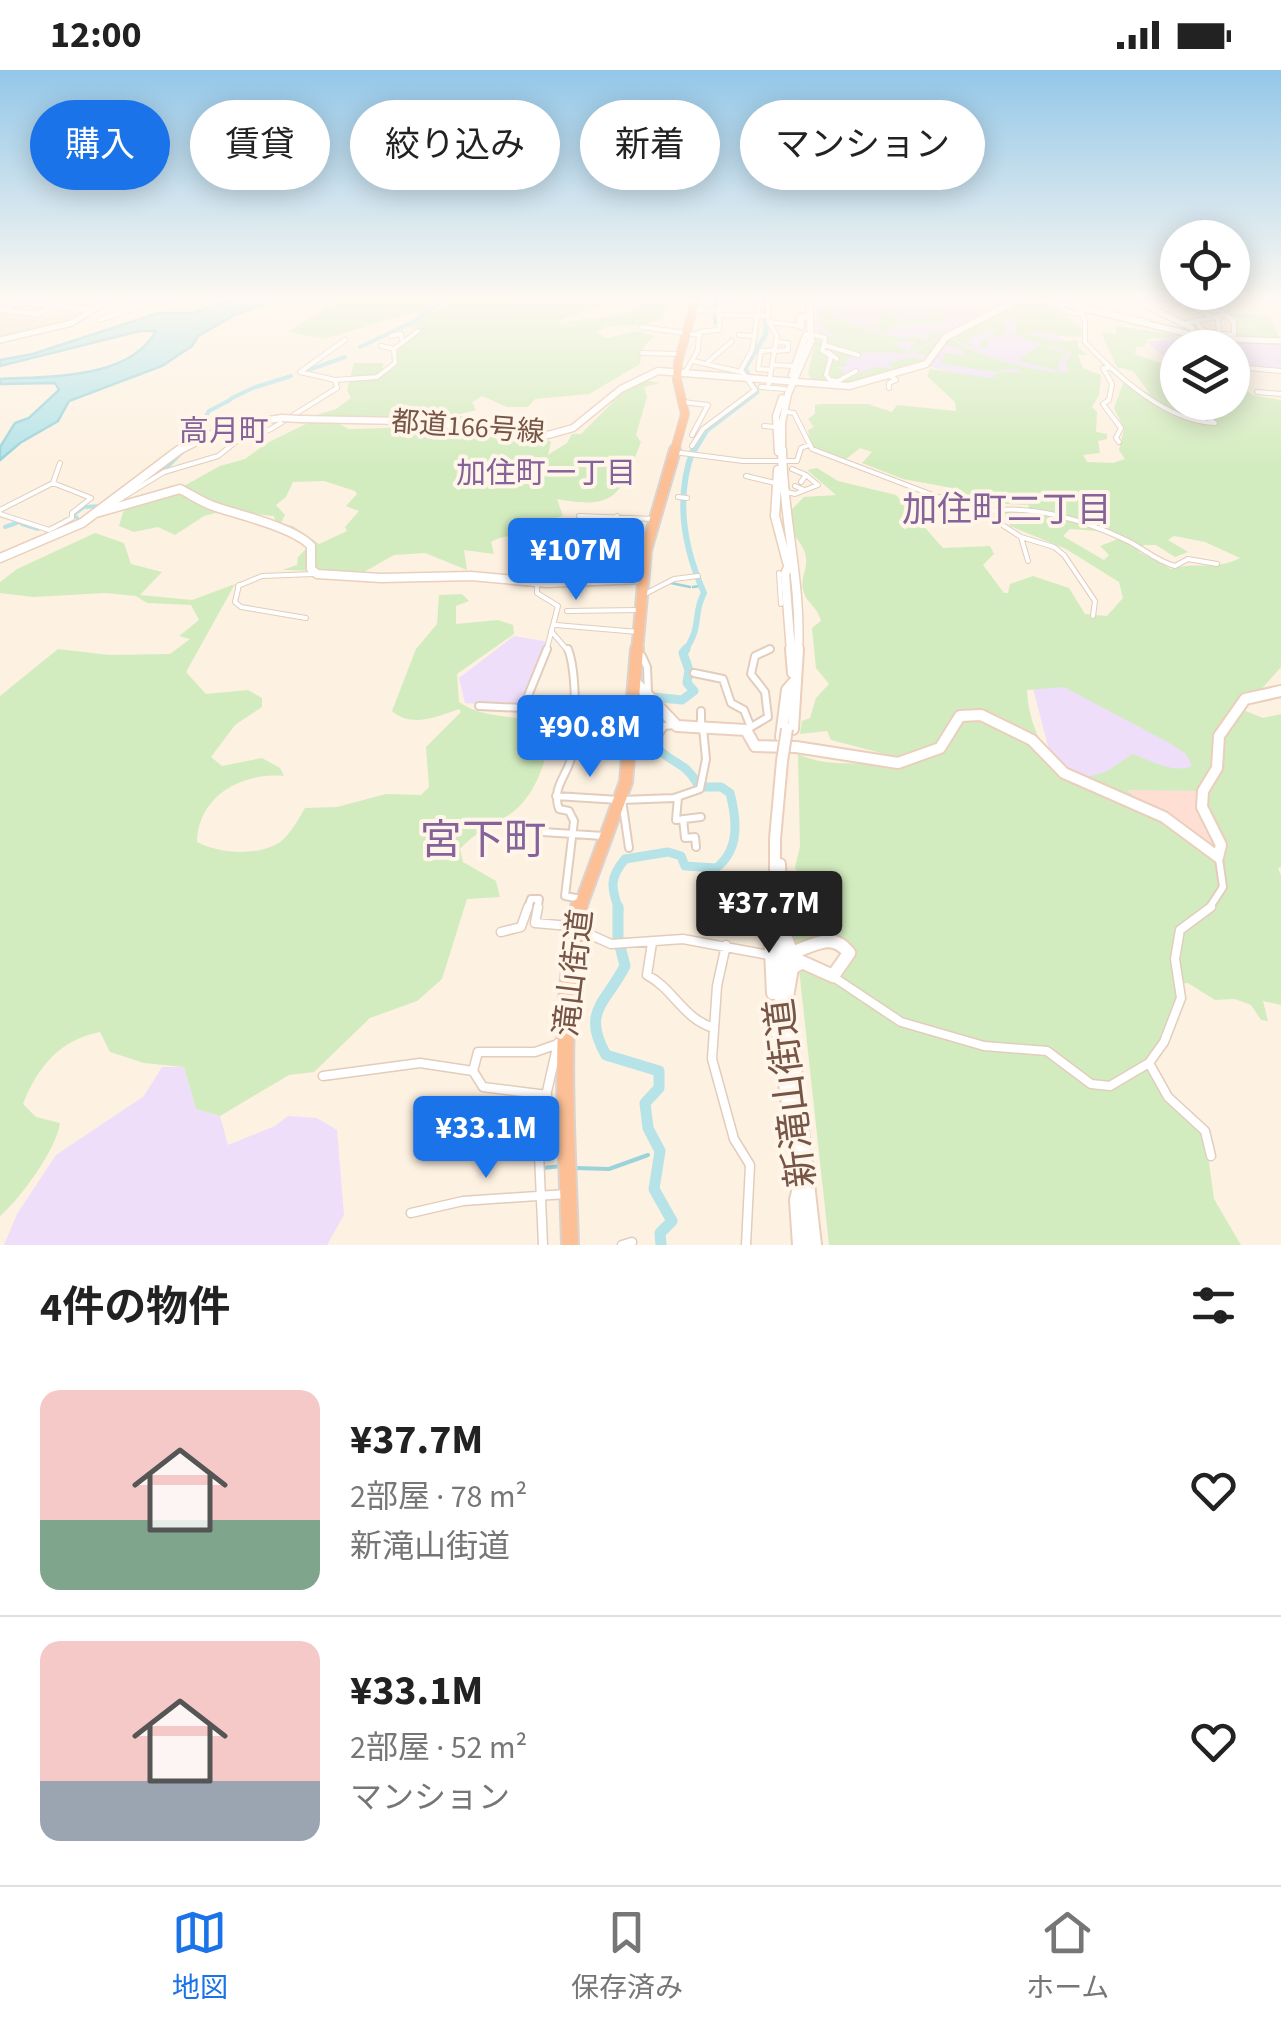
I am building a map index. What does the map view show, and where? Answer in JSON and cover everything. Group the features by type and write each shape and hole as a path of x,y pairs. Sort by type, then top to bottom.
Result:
{"highway":[{"name":"滝山街道","path":"570,1245 560,1041 567,970 581,900 622,800 648,540 683,440 685,414 679,354"}],"main road":[{"path":"784,512 786,492 776,426 800,354"},
{"path":"783,757 790,729 799,630 784,512 783,414 802,354"},
{"path":"790,729 794,617 782,461 791,381 810,354"},
{"path":"681,371 746,377 769,384 791,381 844,386 926,364 934,354"},
{"name":"都道166号線","path":"96,513 190,441 260,418 404,421 548,435 576,426 620,389 646,374 681,371"},
{"path":"782,461 775,483 779,540 788,564 783,584 793,678 787,690 783,757"},
{"path":"0,558 76,520 167,491 184,490 214,507 254,516 277,530 305,538 311,546 311,569 316,574 381,578 471,576 646,588"},
{"path":"635,682 679,726 748,727 753,745 783,757 898,763 943,746 958,718 982,715 1032,740 1064,774 1164,817 1218,857 1221,846 1202,807 1204,785 1217,768 1219,736 1249,698 1281,691"},
{"name":"新滝山街道","path":"783,757 775,846 779,994 807,1245"},
{"name":"新滝山街道","path":"783,757 780,913 786,1000 815,1245"},
{"path":"775,846 768,865 771,954 786,1111 800,1159"},
{"path":"780,913 790,954 798,957 833,976 848,958 848,949 830,939 798,957 786,1000"},
{"path":"799,1245 796,1200 802,1181"}],"street":[{"path":"325,354 300,372 335,380 380,376 395,363 394,354"},
{"path":"673,354 679,354"},
{"path":"681,371 695,354"},
{"path":"708,362 717,354"},
{"path":"746,377 756,354"},
{"path":"760,388 769,384 775,354"},
{"path":"828,354 831,358 826,375 830,380 838,381 856,371"},
{"path":"830,354 837,359"},
{"path":"1093,354 1160,402"},
{"path":"753,356 758,369 773,367 791,381"},
{"path":"683,440 729,413 754,392 746,377 708,362 693,361"},
{"path":"1113,367 1103,368 1112,384 1109,400 1103,404 1121,428 1116,438 1119,442"},
{"path":"1250,368 1281,371"},
{"path":"888,375 896,380 888,384 889,388"},
{"path":"104,506 164,472 218,456 336,389 335,380"},
{"path":"1257,392 1281,394"},
{"path":"683,402 708,405 683,440"},
{"path":"787,412 794,413 802,424 809,446 828,457 986,512 1021,537 1047,544 1064,555 1095,601 1093,616"},
{"path":"254,434 260,418"},
{"path":"1190,420 1205,425 1214,423 1210,420"},
{"path":"764,426 776,426"},
{"path":"692,446 703,430"},
{"path":"683,440 694,454 743,461 798,460 801,448 809,446"},
{"path":"782,461 818,485 786,492"},
{"path":"0,512 53,482 60,464"},
{"path":"801,482 806,474"},
{"path":"746,476 775,483"},
{"path":"138,479 150,480"},
{"path":"0,512 48,530 76,520 72,514 91,497 53,482"},
{"path":"795,486 804,490"},
{"path":"986,512 1024,508 1116,536 1164,564 1175,566 1188,559 1216,564"},
{"path":"579,516 653,520"},
{"path":"597,528 618,516"},
{"path":"603,536 648,540"},
{"path":"1021,537 1028,561"},
{"path":"778,573 783,584 780,604"},
{"path":"306,618 241,607 235,602 238,586 251,578 272,574 316,574"},
{"path":"646,588 696,577"},
{"path":"479,706 524,708 560,609 537,593 537,583"},
{"path":"567,611 641,610"},
{"path":"553,628 638,632 642,636 649,696"},
{"path":"553,628 573,663 577,688 572,708 571,760 559,778 556,807 573,816 565,896 581,900"},
{"path":"694,673 723,679 731,703 744,710 748,727 763,723 768,717 766,692 750,674 755,656 770,649"},
{"path":"604,708 633,709"},
{"path":"556,796 622,800 678,797 702,788 700,775 706,759 701,711"},
{"path":"659,734 664,726 679,726"},
{"path":"678,797 676,820 701,817"},
{"path":"622,800 629,848"},
{"path":"682,820 684,838 695,837 696,846"},
{"path":"544,832 606,836"},
{"path":"833,976 897,1020 984,1046 1046,1051 1098,1086 1113,1085 1149,1063 1164,1042 1180,998 1175,959 1180,930 1212,910 1222,885 1218,857"},
{"path":"500,932 520,926 531,899 539,900 536,923 574,926 620,944 683,939 726,945 754,955 771,954"},
{"path":"652,943 647,975 660,980 690,1020 714,1028"},
{"path":"726,945 712,1058 734,1138 750,1165 746,1245"},
{"path":"472,1071 478,1052 536,1052 560,1041"},
{"path":"544,1245 538,1131 560,1041"},
{"path":"1149,1063 1168,1098 1205,1130 1211,1156"},
{"path":"322,1076 362,1068 464,1066 483,1086 547,1096"},
{"path":"411,1213 441,1204 569,1194"}],"shaded area":[{"path":"815,354 1072,354 1071,371 1028,382 953,374 923,364 850,384 810,379"},
{"path":"1250,354 1281,354 1281,370 1250,367"},
{"path":"583,535 645,539 640,547 644,556 633,556 633,579 565,579 579,555"},
{"path":"514,636 549,642 523,708 465,703 459,678"},
{"path":"1023,650 1214,749 1209,775 1093,785 1053,765"},
{"path":"1127,789 1199,791 1218,855 1141,805"},
{"path":"162,1067 184,1067 196,1109 220,1116 228,1145 275,1126 288,1116 317,1118 337,1130 344,1215 327,1245 4,1245 17,1214 56,1155 144,1096"}],"green space":[{"path":"395,354 641,354 640,364 589,394 535,399 528,407 507,407 482,396 472,402 476,410 456,415 497,423 511,431 422,420 313,416 336,409 351,398 347,390 354,363 383,363 383,369 391,369 396,363"},
{"path":"812,354 854,354 845,362 847,366 837,367 848,375 839,382 875,367 896,369 887,364 911,357 924,360 920,365 843,385 814,383 808,374"},
{"path":"945,354 983,354 1059,372 1069,371 1065,362 1071,354 1088,355 1078,355 1083,368 1101,375 1099,395 1092,407 1097,412 1096,432 1107,434 1107,439 1098,441 1100,453 1083,455 1087,462 1113,463 1125,459 1119,450 1124,429 1114,408 1124,381 1150,394 1133,371 1117,367 1111,354 1135,354 1160,363 1160,420 1250,420 1250,393 1281,400 1281,667 1243,710 1263,718 1281,714 1281,1005 1263,1001 1268,1021 1261,1020 1251,1005 1235,999 1215,1000 1188,983 1178,984 1169,1025 1145,1060 1166,1100 1200,1128 1206,1141 1214,1199 1241,1245 829,1245 799,969 805,966 835,982 854,956 847,941 838,938 796,947 794,929 810,907 795,867 800,847 798,754 818,761 883,764 892,756 831,740 827,731 800,734 802,721 810,718 816,698 829,684 816,668 812,628 821,621 802,586 805,552 791,532 790,511 804,497 836,495 807,470 817,468 838,481 896,495 943,548 990,546 994,554 983,565 1004,593 1008,593 1010,584 1033,576 1069,588 1085,614 1107,616 1123,598 1119,582 1066,549 1010,526 1002,515 1003,510 1027,512 1029,505 983,503 959,497 952,488 903,479 862,463 872,452 860,448 846,459 811,446 808,430 814,427 808,419 815,414 815,405 868,404 892,412 897,405 956,411 955,402 927,376 930,369 992,378 998,372 1021,372 1016,368 994,372 941,363","holes":["1070,529 1110,532 1123,537 1100,546 1109,555 1104,560 1063,536","1174,536 1205,542 1240,558 1222,564 1171,569 1139,552 1144,545 1156,545 1175,557 1188,552 1168,540","1064,687 1173,745 1186,754 1192,766 1170,768 1133,754 1099,774 1082,776 1068,772 1056,763 1038,736 1027,690","1128,790 1198,791 1217,854 1141,805"]},
{"path":"1027,354 1067,354 1059,361 1059,371 1018,360"},
{"path":"642,380 660,383 644,387 647,397 636,435 641,442 621,486 604,500 557,499 563,516 491,542 494,554 464,550 467,570 425,553 394,555 364,572 282,570 297,565 298,557 306,549 301,540 277,531 274,516 223,511 204,516 175,535 158,527 134,532 119,526 123,512 131,507 182,487 220,466 245,459 267,443 310,422 337,423 349,429 419,427 546,439 551,442 548,455 567,443 572,434 581,434 618,397","holes":["324,481 357,494 346,506 359,511 345,527 347,531 319,544 293,526 281,523 285,515 276,505 286,497 293,482"]},
{"path":"95,533 124,543 131,564 162,572 140,595 192,600 235,584 186,672 206,694 248,690 262,698 262,707 235,725 211,757 222,766 262,758 280,768 284,776 253,778 225,790 205,812 199,826 197,842 205,846 225,851 256,851 284,838 305,808 337,807 386,794 421,795 429,787 426,747 461,712 459,709 416,720 392,711 416,649 437,624 439,595 462,594 469,601 456,606 456,624 498,620 513,625 514,634 457,674 459,702 481,712 554,726 540,773 522,804 460,849 463,862 496,881 500,897 467,899 442,979 417,1001 370,1018 314,1072 289,1075 220,1116 196,1109 184,1067 144,1063 110,1052 100,1032 73,1041 43,1067 23,1104 36,1117 60,1123 37,1172 0,1216 0,696 58,649 109,655 170,654 190,639 179,636 199,620 191,605 147,603 136,596 105,593 33,597 0,593 0,582 17,569"}],"water":[{"path":"49,354 0,366 0,360"},
{"path":"134,354 180,354 162,366 69,401 58,421 0,460 0,447 15,423 29,418 59,390 55,383 0,384 0,379 86,372"}],"waterway":[{"path":"693,453 707,430 757,392 745,368 754,354"},
{"path":"303,372 345,357"},
{"path":"256,387 291,376"},
{"path":"232,398 255,387"},
{"path":"199,428 209,411 230,400"},
{"path":"161,473 185,449"},
{"path":"685,651 704,593 684,523 684,486 693,450"},
{"path":"77,518 73,515 84,507 102,506"},
{"path":"5,527 19,522"},
{"path":"22,524 38,529"},
{"path":"671,583 690,587"},
{"path":"693,587 700,586"},
{"path":"618,907 613,883 625,859 668,852 681,856 685,866 716,868 733,843 735,824 730,793 721,787 699,787 689,772 662,753 647,733 639,707 653,697 682,700 694,691 687,683 685,651"},
{"path":"618,907 618,938 625,966 599,1008 596,1028 606,1055 659,1071 659,1088 645,1103 648,1128 660,1151 654,1189 672,1221 660,1233 661,1245"},
{"path":"575,1168 609,1169 648,1155"},
{"path":"543,1168 562,1166"}],"district":[{"name":"高月町","path":"224,431"},
{"name":"加住町一丁目","path":"546,473"},
{"name":"加住町二丁目","path":"1007,510"},
{"name":"宮下町","path":"483,841"}]}
